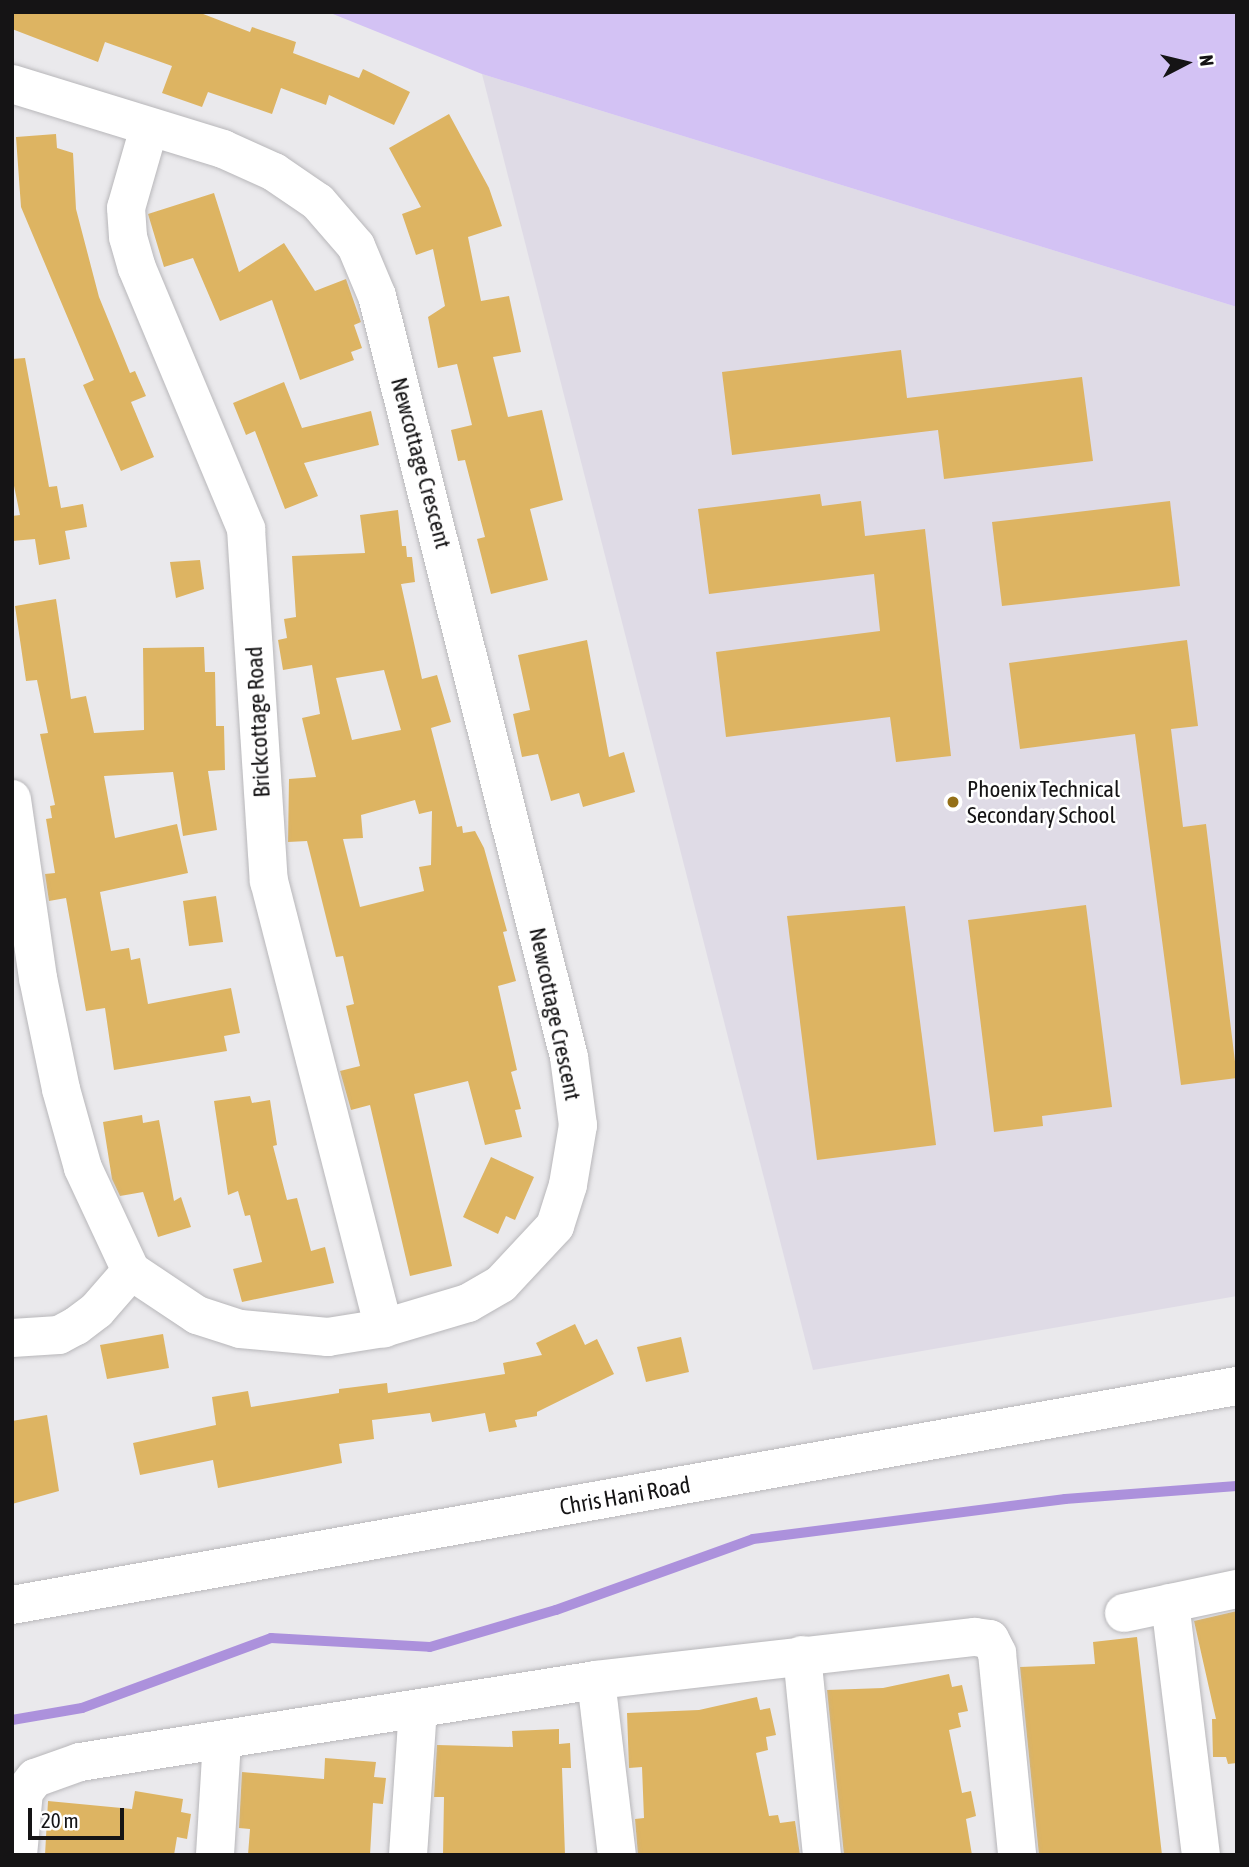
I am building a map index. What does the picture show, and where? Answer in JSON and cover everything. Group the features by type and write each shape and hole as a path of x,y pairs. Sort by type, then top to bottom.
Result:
{"street":[{"name":"Newcottage Crescent","path":"12,84 71,99 149,128 223,149 274,172 318,202 356,246 377,296 569,1057 578,1125 568,1185 555,1226 501,1284 468,1303 384,1328 328,1337 240,1329 197,1315 131,1271"},
{"name":"Brickcottage Road","path":"149,128 127,208 128,237 137,268 246,529 269,881 384,1328"},
{"path":"12,801 38,978 61,1088 83,1168 131,1271 97,1310 68,1331 12,1338"},
{"name":"Chris Hani Road","path":"12,1605 1237,1386"},
{"path":"1124,1614 1237,1589"},
{"path":"1170,1603 1201,1855"},
{"path":"18,1855 19,1816 24,1792 35,1778 80,1762 596,1680 802,1655 990,1639 997,1653 1017,1855"},
{"path":"802,1655 822,1855"},
{"path":"596,1680 617,1855"},
{"path":"408,1855 418,1709"},
{"path":"215,1855 222,1741"}],"shaded area":[{"path":"328,12 1237,12 1237,307 482,74"},
{"name":"Phoenix Technical Secondary School","path":"482,74 1237,307 1237,1296 813,1370"}],"building":[{"path":"12,12 198,12 250,32 252,27 296,42 293,53 359,78 363,69 410,92 394,125 329,95 326,105 281,88 272,114 208,92 202,107 162,93 172,66 105,42 98,62 12,29"},
{"path":"449,114 489,188 502,226 468,237 481,301 509,296 521,352 493,357 508,417 542,410 563,500 530,509 548,580 491,594 477,539 485,537 465,460 458,461 451,430 472,425 457,364 438,368 428,317 445,306 433,249 416,255 402,214 421,207 389,148"},
{"path":"56,134 57,148 73,153 76,209 99,297 130,373 135,371 146,396 131,402 154,457 121,471 83,385 94,380 21,207 16,137"},
{"path":"214,193 239,272 284,243 315,291 346,279 361,322 354,325 362,348 351,352 354,360 300,380 272,300 220,321 193,258 164,267 148,214"},
{"path":"901,350 907,398 1082,377 1093,461 944,479 938,430 732,455 722,372"},
{"path":"25,358 49,487 57,486 61,508 83,504 87,527 65,531 70,559 39,565 35,539 12,541 12,516 20,515 12,476 12,359"},
{"path":"284,382 302,428 371,411 379,445 304,463 318,496 285,509 255,431 246,435 233,403"},
{"path":"820,494 822,506 861,501 865,536 925,529 951,756 896,762 890,717 726,737 716,652 880,631 874,574 709,594 698,509"},
{"path":"1170,501 1180,586 1002,606 992,522"},
{"path":"398,510 402,546 406,546 407,557 412,557 415,582 401,584 422,679 437,675 451,722 431,728 457,827 462,826 463,833 475,831 484,848 507,931 503,932 516,981 498,986 517,1070 511,1072 521,1109 515,1110 522,1137 485,1145 468,1081 414,1094 452,1266 410,1276 370,1105 351,1110 340,1071 360,1066 346,1006 354,1004 343,956 336,957 307,841 288,842 289,779 316,777 302,718 320,714 312,665 283,670 278,640 287,638 284,619 296,617 292,556 365,553 360,515","holes":["384,670 401,730 352,740 336,678","415,800 419,814 432,811 431,865 419,867 424,891 360,907 343,839 363,838 361,815"]},
{"path":"200,560 204,589 176,598 170,562"},
{"path":"56,599 71,699 86,696 94,733 144,730 143,648 204,647 205,672 215,672 216,726 224,726 225,770 208,771 217,830 183,836 173,772 104,776 115,838 177,824 188,873 100,892 111,951 129,948 131,960 140,958 148,1004 231,988 240,1033 224,1036 227,1051 114,1070 105,1008 86,1011 66,898 49,901 45,874 55,873 46,819 52,818 50,806 55,805 40,734 48,733 37,680 26,681 15,606"},
{"path":"587,640 609,757 624,752 635,792 583,807 579,793 551,801 538,754 522,757 513,714 530,710 518,655"},
{"path":"1187,640 1198,726 1171,729 1183,827 1206,824 1237,1078 1181,1085 1135,734 1020,749 1009,663"},
{"path":"216,896 223,942 189,946 183,901"},
{"path":"1086,905 1112,1107 1042,1116 1043,1126 994,1132 968,920"},
{"path":"905,906 936,1145 817,1160 787,916"},
{"path":"250,1096 252,1103 270,1100 277,1145 273,1146 287,1200 297,1198 311,1251 325,1247 334,1283 242,1302 233,1269 262,1262 250,1215 245,1216 238,1191 228,1195 214,1101"},
{"path":"142,1115 143,1123 159,1120 174,1201 181,1197 191,1227 158,1237 143,1192 120,1196 112,1179 103,1122"},
{"path":"491,1157 534,1177 515,1220 506,1216 498,1234 463,1217"},
{"path":"575,1324 585,1345 597,1339 614,1374 537,1412 537,1416 515,1420 517,1427 489,1432 485,1413 432,1422 430,1413 372,1420 374,1439 339,1444 342,1463 218,1488 213,1460 140,1475 133,1443 216,1425 212,1397 248,1391 251,1407 339,1393 339,1389 387,1383 388,1393 505,1374 503,1363 542,1355 536,1343"},
{"path":"163,1334 169,1368 107,1379 100,1345"},
{"path":"681,1337 689,1372 646,1382 637,1347"},
{"path":"47,1415 59,1491 12,1504 12,1421"},
{"path":"1237,1611 1237,1763 1228,1764 1226,1757 1213,1757 1212,1719 1216,1719 1194,1621"},
{"path":"1137,1637 1162,1855 1039,1855 1020,1667 1095,1664 1093,1642"},
{"path":"949,1674 952,1687 962,1685 968,1711 958,1713 961,1727 949,1730 962,1793 971,1791 976,1816 966,1819 972,1855 844,1855 827,1690 883,1688"},
{"path":"757,1697 760,1710 770,1708 776,1735 766,1737 768,1750 756,1753 769,1816 778,1815 780,1823 795,1821 800,1855 638,1855 635,1819 644,1818 642,1767 629,1768 627,1713 699,1710"},
{"path":"559,1729 559,1744 570,1743 571,1768 562,1768 565,1855 443,1855 444,1797 434,1797 437,1745 513,1747 512,1731"},
{"path":"325,1758 376,1762 374,1777 386,1778 383,1804 373,1803 370,1855 248,1855 250,1829 239,1828 242,1772 324,1779"},
{"path":"135,1791 183,1799 181,1812 191,1814 187,1839 177,1837 174,1855 45,1855 48,1801 132,1809"}],"waterway":[{"path":"12,1720 82,1708 271,1638 430,1647 556,1610 753,1539 1065,1499 1237,1486"}],"place":[{"name":"Phoenix Technical Secondary School","path":"953,802"}]}
